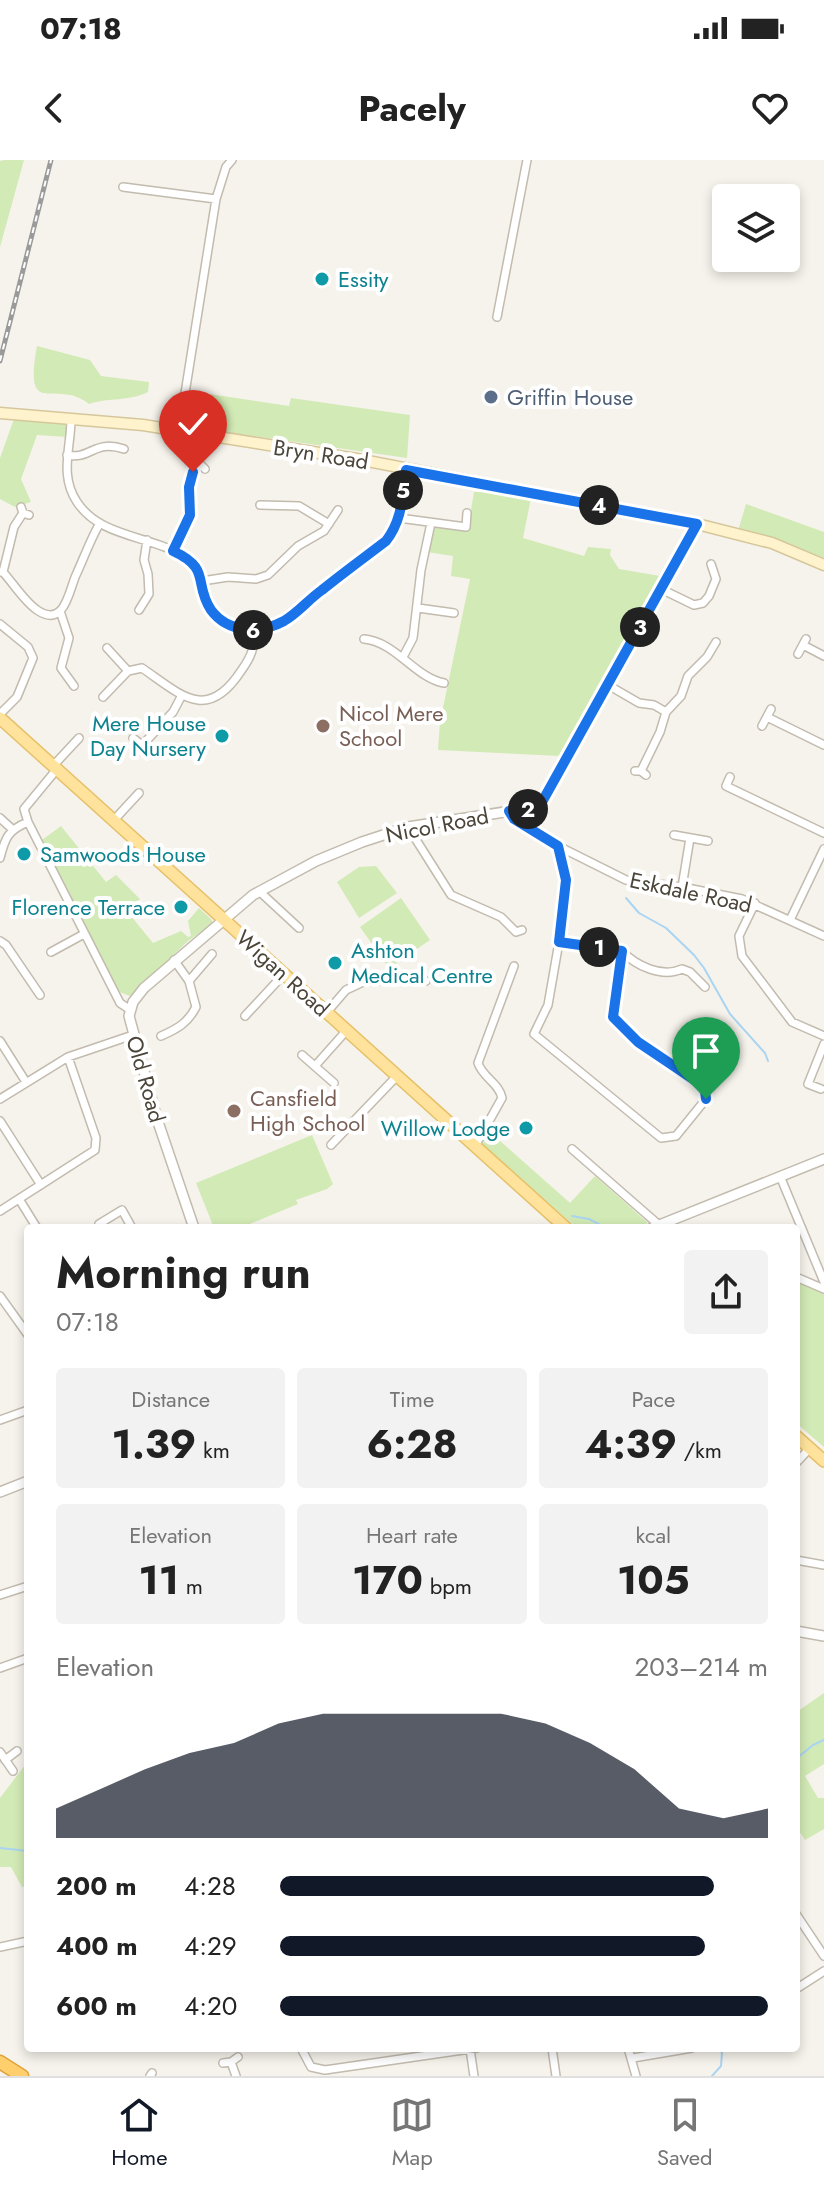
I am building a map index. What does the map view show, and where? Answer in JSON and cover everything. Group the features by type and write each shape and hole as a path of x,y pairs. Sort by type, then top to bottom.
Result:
{"highway":[{"path":"0,2062 22,2076"}],"main road":[{"name":"Bryn Road","path":"0,413 126,423 357,459 697,524 772,543 824,565"},
{"name":"Wigan Road","path":"0,716 562,1224"},
{"path":"800,1439 824,1461"}],"street":[{"path":"179,431 216,199 226,167 232,160"},
{"path":"497,317 527,160"},
{"path":"123,187 216,199"},
{"path":"71,419 66,473 73,496 88,515 100,523 147,540 191,561 202,581 208,603 219,618 236,628 252,630 284,621 386,541 397,527 406,470"},
{"path":"67,455 81,456 105,445 126,450"},
{"path":"173,551 190,515 189,482 200,464"},
{"path":"260,505 299,506 329,524"},
{"path":"202,581 228,577 262,578 298,546 319,535 338,510"},
{"path":"24,512 14,527 1,572 37,610 45,613 60,611 68,602 75,578 100,523"},
{"path":"399,518 466,527 467,513"},
{"path":"403,657 413,638 421,570 431,523"},
{"name":"Nicol Road","path":"226,920 259,891 316,861 372,838 408,827 528,809 542,802 697,524"},
{"path":"139,610 149,594 144,560 147,540"},
{"path":"661,589 694,605 703,603 716,579 711,564"},
{"path":"418,608 454,614"},
{"path":"60,611 69,638 61,668 75,686"},
{"path":"0,624 28,647 33,658 17,697 0,716"},
{"path":"103,697 128,671 142,668 182,695 196,700 213,698 227,691 253,652 252,630"},
{"path":"364,639 378,641 433,680 444,683"},
{"path":"640,772 660,732 666,712 681,696 688,676 707,657 716,642"},
{"path":"798,654 805,642 824,656"},
{"path":"107,648 128,671"},
{"path":"608,685 639,703 654,705 666,712"},
{"path":"135,753 173,712 182,695"},
{"path":"762,726 769,713 824,745"},
{"path":"79,738 24,809 120,1003 129,1009"},
{"path":"133,738 143,746"},
{"path":"730,777 726,786 824,833"},
{"path":"114,820 139,793"},
{"name":"Eskdale Road","path":"509,811 514,819 558,846 626,880 682,887 755,903 824,936"},
{"path":"0,818 11,828"},
{"path":"0,858 5,837 11,828 28,822"},
{"path":"408,827 451,895 501,917 516,932 522,930"},
{"path":"674,835 708,841"},
{"path":"682,887 690,838"},
{"path":"558,846 566,880 559,942 548,1005 534,1030 535,1037 665,1139 676,1136 685,1128 706,1099 705,1091 699,1083 622,1029 613,1017 622,951"},
{"path":"790,920 824,849"},
{"path":"259,891 299,928"},
{"path":"755,903 739,936 742,956 792,1022 824,1036"},
{"path":"291,919 300,911"},
{"name":"Old Road","path":"193,1224 157,1119 133,1035 129,1009 144,988 174,960 226,920"},
{"path":"51,952 84,934"},
{"path":"0,941 6,945 40,995"},
{"path":"559,942 622,951 632,962 671,974 682,969 690,972 699,985"},
{"path":"189,981 212,954"},
{"path":"161,1036 180,1028 191,1018 196,1007 189,981 174,960"},
{"path":"475,1146 502,1098 500,1090 481,1072 478,1063 514,966"},
{"path":"245,1016 284,974"},
{"path":"327,1012 346,990 363,982 407,978 426,981"},
{"path":"315,1066 347,1030"},
{"path":"0,1099 68,1057 133,1035"},
{"path":"0,1041 26,1082"},
{"path":"821,1089 808,1084 824,1044"},
{"path":"302,1055 334,1083"},
{"path":"0,1211 92,1153 96,1147 96,1138 68,1057"},
{"path":"331,1145 397,1076"},
{"path":"0,1121 41,1185"},
{"path":"572,1149 652,1224"},
{"path":"662,1224 824,1159"},
{"path":"780,1176 800,1224"},
{"path":"19,1199 35,1224"},
{"path":"98,1223 122,1210 130,1224"},
{"path":"800,1224 824,1282"},
{"path":"800,1279 824,1289"},
{"path":"0,1296 24,1323"},
{"path":"0,1420 24,1411"},
{"path":"800,1459 810,1448"},
{"path":"0,1492 24,1483"},
{"path":"800,1561 824,1565"},
{"path":"0,1595 24,1587"},
{"path":"800,1632 824,1636"},
{"path":"0,1668 24,1659"},
{"path":"13,1771 3,1756 17,1751"},
{"path":"800,1920 824,1956"},
{"path":"0,1947 24,1942"},
{"path":"800,1986 824,1971"},
{"path":"303,2052 311,2067 325,2070 449,2052"},
{"path":"470,2052 474,2076"},
{"path":"553,2052 556,2076"},
{"path":"630,2052 636,2076"},
{"path":"633,2058 668,2052"},
{"path":"231,2061 236,2076"}],"green space":[{"path":"24,160 0,247 0,161"},
{"path":"37,346 90,360 101,376 149,382 148,392 89,404 77,397 39,391 34,369"},
{"path":"196,392 289,406 291,398 410,415 407,458 192,427"},
{"path":"14,419 70,420 68,437 37,435 21,479 31,502 15,507 0,499 0,458"},
{"path":"474,492 532,493 523,538 584,556 588,547 611,549 610,555 619,569 666,577 560,756 438,750 440,722 470,579 451,576 453,556 427,552 433,525 468,528"},
{"path":"746,504 824,532 824,563 738,531"},
{"path":"61,826 106,882 116,875 140,899 126,910 153,943 181,931 191,936 188,921 199,908 212,920 212,924 188,941 130,996 117,991 42,840"},
{"path":"376,866 397,893 359,918 337,882 359,867"},
{"path":"401,898 430,940 389,968 360,927"},
{"path":"490,1132 570,1203 595,1176 648,1223 572,1224 482,1145"},
{"path":"312,1135 333,1184 296,1200 298,1204 250,1224 212,1224 196,1183"},
{"path":"800,1282 824,1291 824,1447 800,1426"},
{"path":"824,1693 824,1764 805,1776 818,1798 824,1798 824,1829 805,1840 800,1833 800,1710"},
{"path":"24,1766 24,1887 11,1867 0,1867 0,1798"}],"waterway":[{"path":"626,898 639,913 666,928 694,955 730,1014 765,1053 768,1061"},
{"path":"572,1216 598,1224"},
{"path":"800,1756 824,1740"},
{"path":"0,1848 24,1851"},
{"path":"712,2076 721,2066 721,2052"}],"railway":[{"path":"0,361 51,160"}],"place":[{"name":"Essity","path":"322,279"},
{"name":"Griffin House","path":"491,397"},
{"name":"Nicol Mere School","path":"323,726"},
{"name":"Mere House Day Nursery","path":"222,736"},
{"name":"Samwoods House","path":"24,854"},
{"name":"Florence Terrace","path":"181,907"},
{"name":"Ashton Medical Centre","path":"335,963"},
{"name":"Cansfield High School","path":"234,1111"},
{"name":"Willow Lodge","path":"526,1128"}],"route":[{"path":"193,472 189,487 191,512 173,551 195,566 214,613 230,625 252,630 284,621 386,541 397,527 406,470 697,524 542,802 537,807 509,811 514,819 558,846 566,880 559,942 622,951 613,1017 638,1042 699,1083 706,1099"}]}
